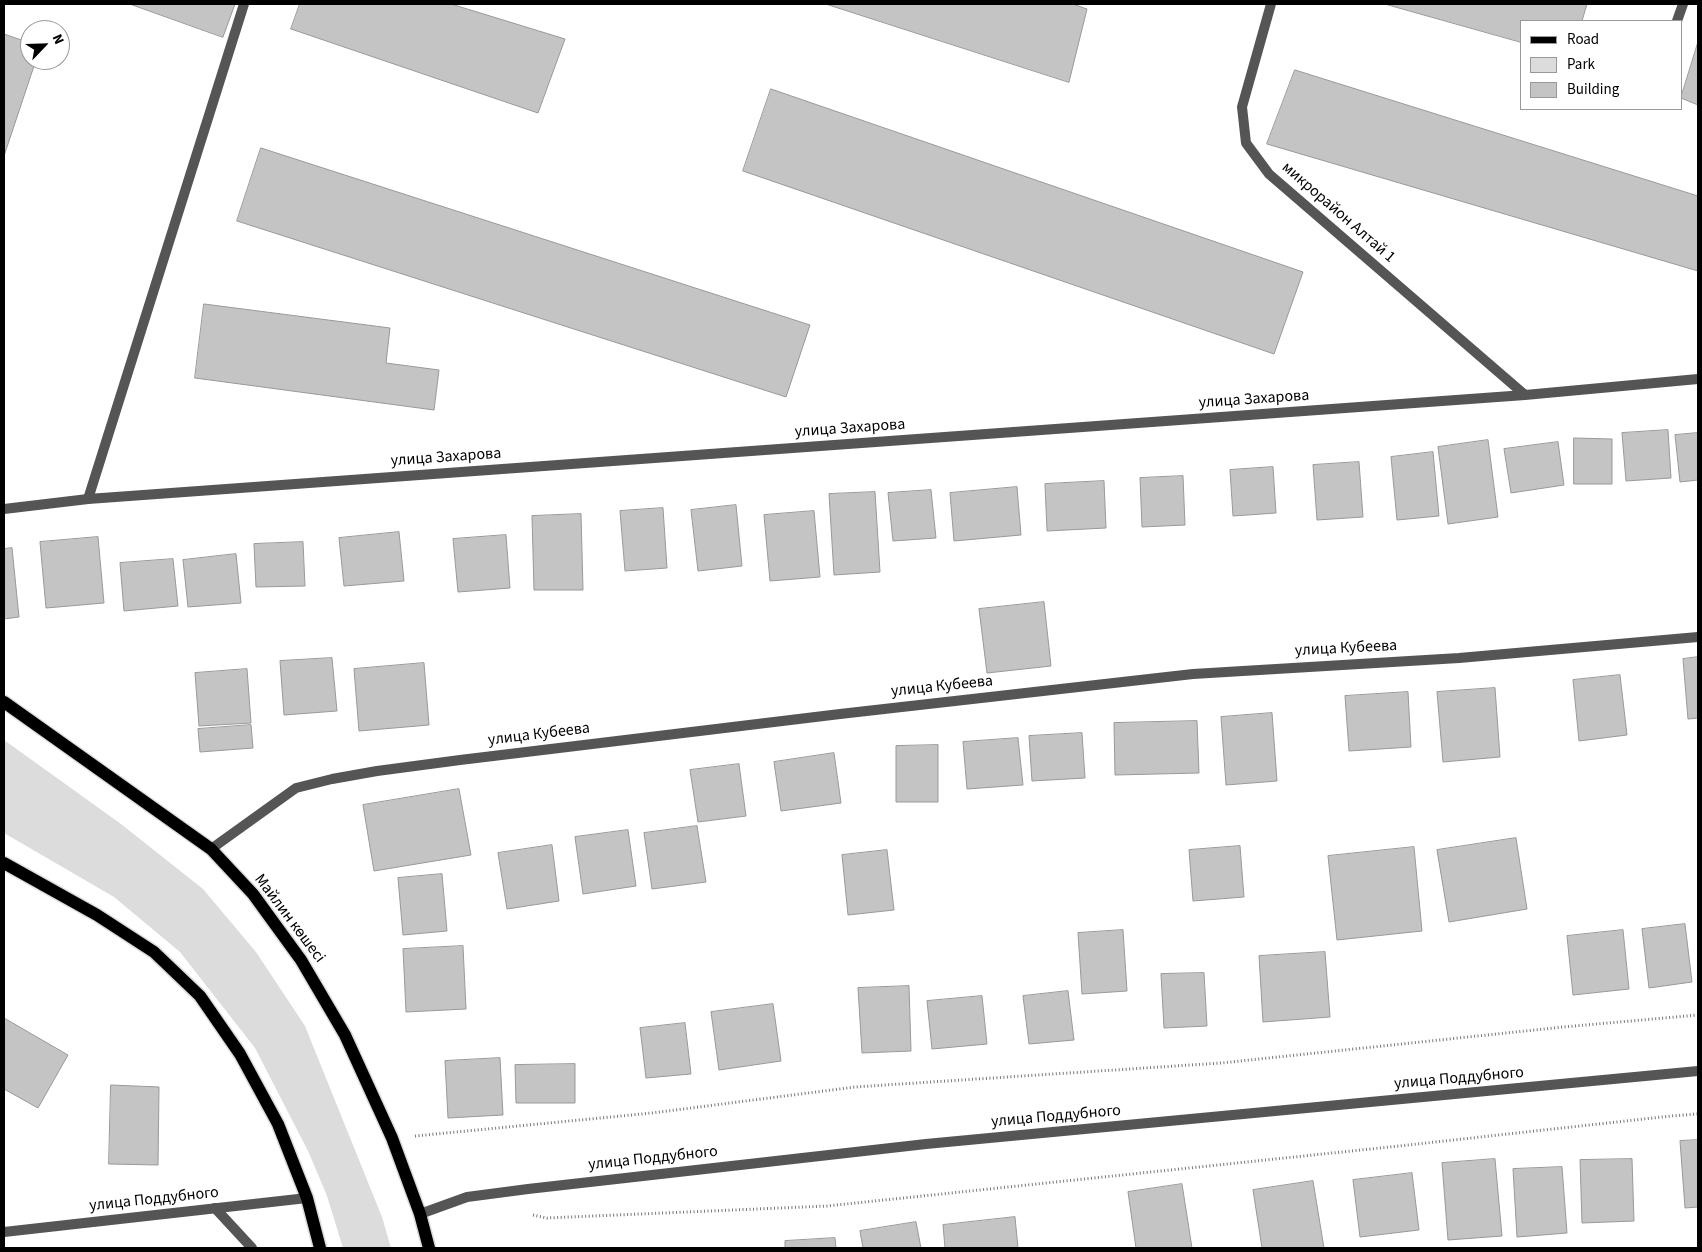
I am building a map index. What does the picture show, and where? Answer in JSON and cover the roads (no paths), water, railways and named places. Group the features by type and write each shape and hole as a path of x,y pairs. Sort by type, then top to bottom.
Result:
{"main road":[{"name":"Майлин көшесі","path":"4,702 211,849 253,894 301,960 345,1035 392,1138 420,1214 429,1248"},
{"path":"4,863 98,914 154,952 200,996 240,1054 278,1124 307,1198 320,1248"}],"street":[{"path":"88,499 244,4"},
{"name":"микрорайон Алтай 1","path":"1271,4 1242,107 1246,142 1269,174 1525,395"},
{"path":"1677,20 1683,4"},
{"name":"улица Захарова","path":"4,510 88,499 1525,395 1698,379"},
{"name":"улица Кубеева","path":"211,849 296,788 332,778 378,771 820,716 1193,674 1459,658 1698,637"},
{"name":"улица Поддубного","path":"420,1214 467,1197 510,1191 926,1144 1698,1070"},
{"name":"улица Поддубного","path":"4,1232 307,1198"},
{"path":"216,1208 252,1248"}]}
